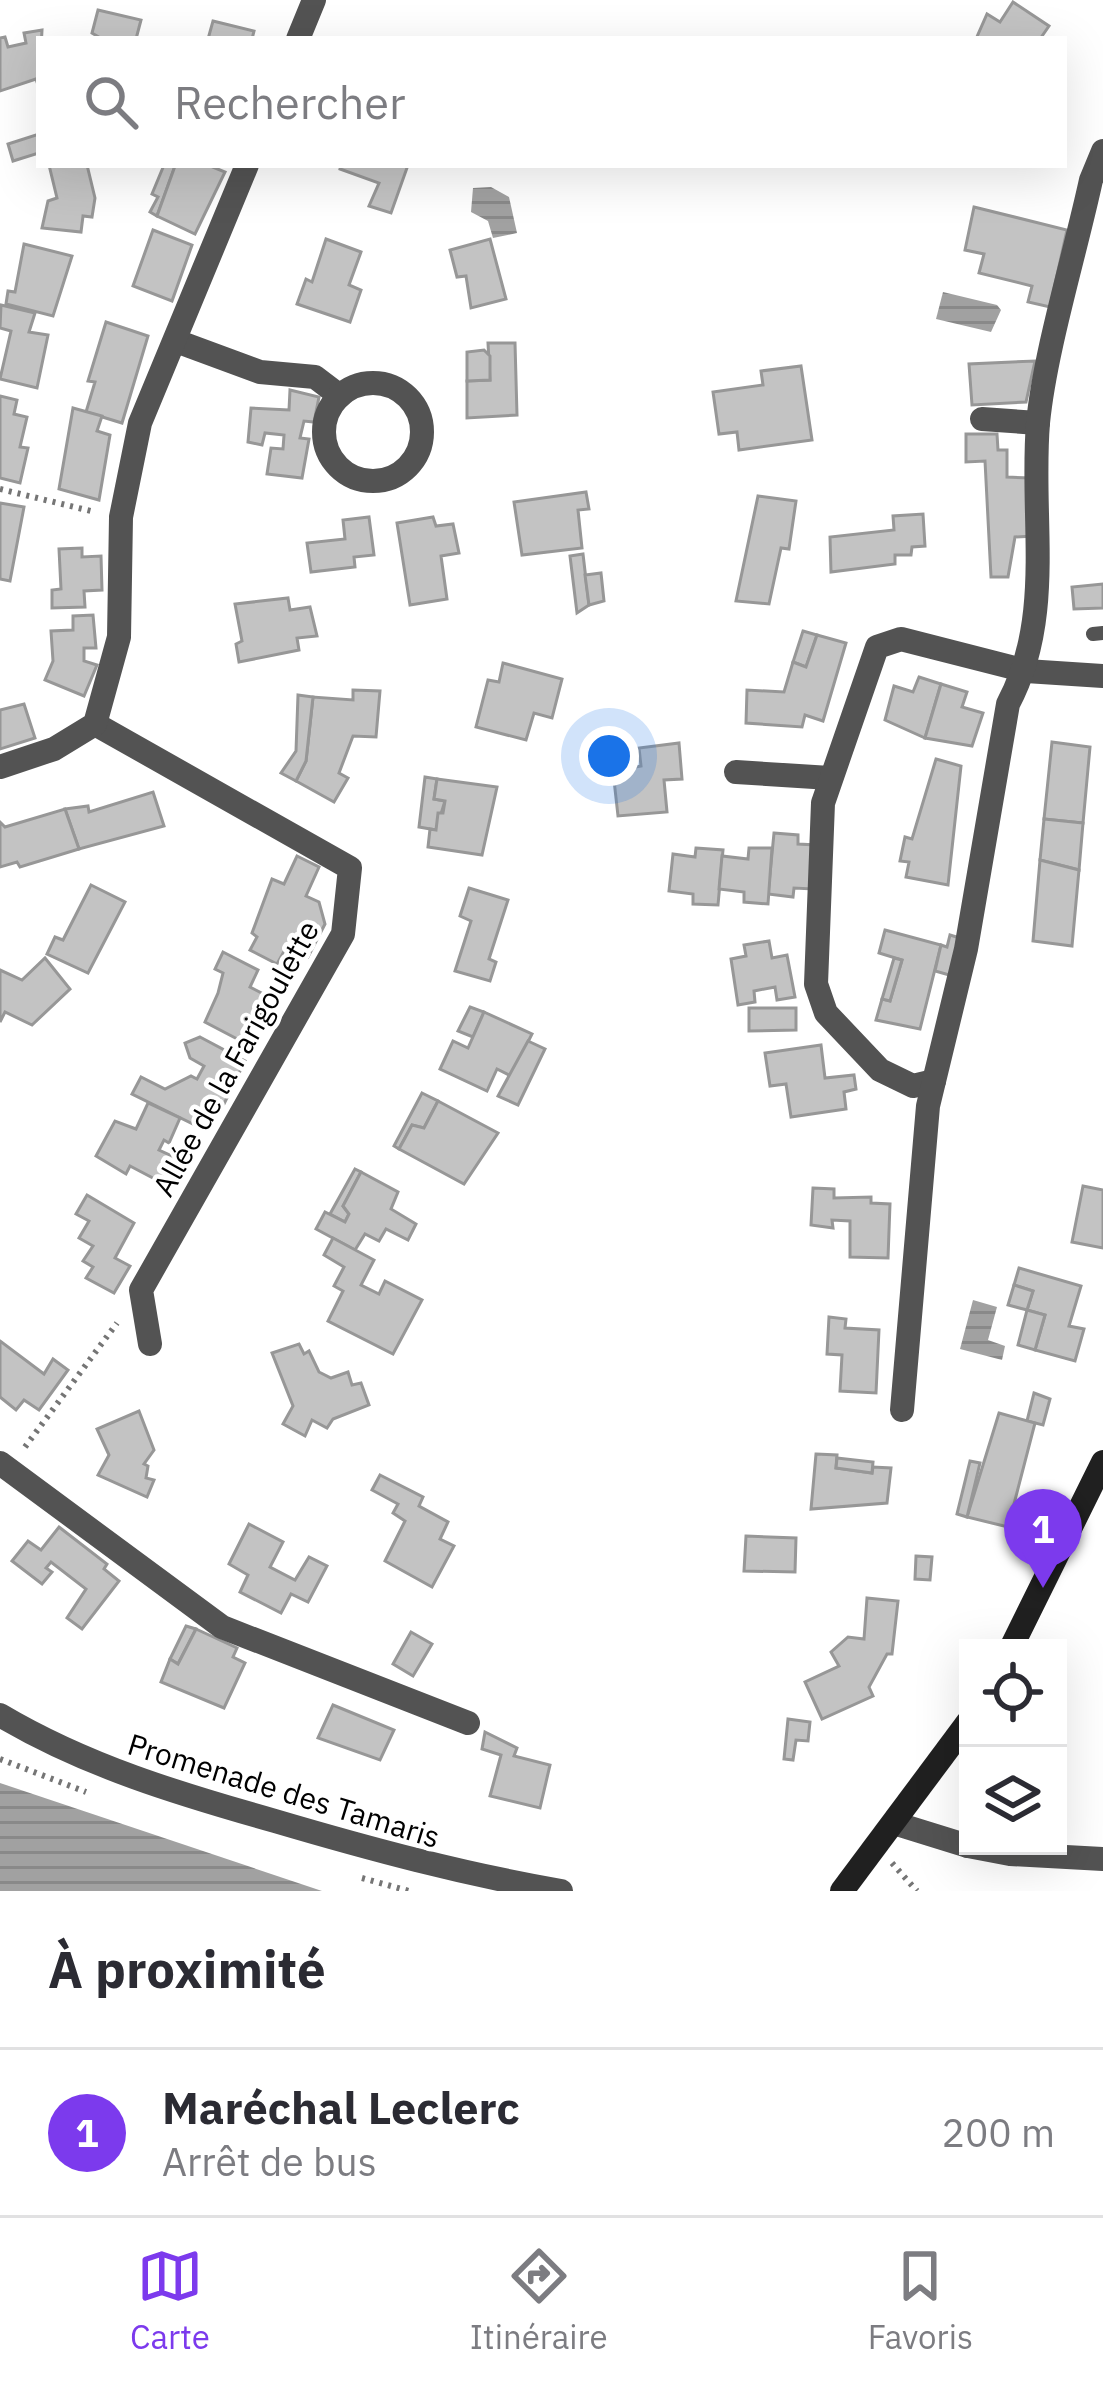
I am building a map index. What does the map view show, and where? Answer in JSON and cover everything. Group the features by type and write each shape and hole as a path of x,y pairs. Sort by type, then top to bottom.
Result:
{"street":[{"path":"299,36 314,0"},
{"path":"902,1410 934,1081 966,950 1009,704 1026,671 1042,553 1038,423 1091,180 1103,151"},
{"path":"0,766 54,749 95,724 119,638 121,517 140,423 246,168"},
{"path":"176,340 260,372 315,377 340,396"},
{"path":"370,383 400,391 420,417 422,434 410,464 398,474 368,481 339,468 324,440 330,408 340,396 370,383"},
{"path":"982,419 1038,423"},
{"path":"934,1081 914,1086 880,1070 826,1013 816,984 823,803 877,647 902,639 1026,671 1103,676"},
{"name":"Allée de la Farigoulette","path":"95,724 350,868 343,934 141,1290"},
{"path":"736,772 830,778"},
{"path":"141,1290 150,1344"},
{"path":"1015,1639 1103,1462"},
{"path":"4,1466 222,1627 468,1723"},
{"name":"Promenade des Tamaris","path":"0,1715 58,1749 175,1792 447,1871 562,1891"},
{"path":"842,1891 897,1824 959,1735"},
{"path":"897,1824 959,1843"},
{"path":"1033,1855 1103,1858"}],"path":[{"path":"0,489 121,517"},
{"path":"4,1466 141,1290"},
{"path":"875,1849 915,1882 917,1891"}],"shaded area":[{"path":"491,187 509,197 517,233 493,238 488,221 471,212 473,188"},
{"path":"943,292 997,305 1001,310 991,332 936,319"},
{"path":"973,1300 997,1307 988,1340 1005,1346 1002,1360 960,1349"},
{"path":"0,1783 322,1891 0,1891"}],"building":[{"path":"1013,2 1049,26 1042,36 977,36 987,14 1000,22"},
{"path":"98,10 141,20 137,36 92,33"},
{"path":"213,21 254,31 253,36 209,36"},
{"path":"42,30 42,36 36,36 36,79 0,91 0,38 5,37 8,47 26,43 24,33"},
{"path":"36,135 36,154 13,161 8,144"},
{"path":"50,168 88,168 95,198 92,217 83,216 81,232 42,228 48,201 57,198"},
{"path":"163,168 174,168 157,216 150,212 158,197 152,194"},
{"path":"174,168 225,172 195,234 157,216"},
{"path":"407,168 391,213 369,206 379,183 340,169"},
{"path":"974,207 1067,230 1050,307 1028,302 1032,286 979,273 984,254 965,250"},
{"path":"153,230 192,245 172,301 133,286"},
{"path":"326,239 361,252 349,285 361,290 350,322 297,304 306,279 312,282"},
{"path":"490,239 506,299 471,308 466,276 457,277 450,250"},
{"path":"24,244 72,256 53,316 6,304 8,291 15,292"},
{"path":"1,305 35,313 29,332 48,335 37,388 0,379 11,331 0,328"},
{"path":"106,322 148,336 122,423 86,412 95,382 88,381"},
{"path":"488,343 515,343 517,415 467,418 467,381 490,380"},
{"path":"484,350 490,356 490,380 467,381 467,352"},
{"path":"1035,361 1026,402 972,405 969,364"},
{"path":"801,366 812,440 739,450 737,432 719,434 713,392 763,385 761,371"},
{"path":"290,390 319,397 314,422 304,421 300,438 309,439 302,478 267,474 271,448 283,449 284,435 265,433 262,445 248,442 251,408 289,410"},
{"path":"0,396 17,400 14,414 27,417 20,447 28,448 20,483 0,478"},
{"path":"73,408 102,416 97,431 110,435 99,500 59,489"},
{"path":"966,434 997,434 998,450 1007,450 1007,477 1030,478 1034,536 1015,537 1008,577 991,577 985,461 966,462"},
{"path":"586,492 589,509 578,510 582,548 522,555 514,502"},
{"path":"758,496 796,501 789,549 781,548 769,604 736,601"},
{"path":"0,503 24,507 10,581 0,579"},
{"path":"923,514 925,546 912,547 911,555 895,555 895,564 831,572 830,537 894,530 893,516"},
{"path":"369,517 374,555 354,557 355,567 311,572 307,543 345,539 343,520"},
{"path":"433,517 436,526 453,524 459,553 441,556 447,599 410,605 397,523"},
{"path":"82,548 82,557 101,556 102,590 84,591 85,607 52,608 52,590 61,589 59,549"},
{"path":"583,554 589,605 577,613 570,556"},
{"path":"601,573 604,601 589,605 585,575"},
{"path":"1103,584 1103,608 1074,609 1072,587"},
{"path":"288,598 290,610 310,607 317,636 297,638 299,650 239,662 236,644 242,641 235,604"},
{"path":"93,615 96,648 84,648 84,661 97,665 84,696 45,680 53,661 51,631 73,630 73,616"},
{"path":"803,631 817,635 806,667 793,662"},
{"path":"817,635 846,643 823,721 805,715 802,727 746,723 747,690 784,692 793,662 806,667"},
{"path":"503,663 562,679 552,718 534,713 526,740 476,727 488,680 499,682"},
{"path":"919,677 941,684 925,738 885,720 894,686 913,692"},
{"path":"941,684 967,692 962,707 983,713 972,746 925,738"},
{"path":"353,690 380,691 376,737 353,736 339,773 348,778 334,802 296,781 306,761 313,697 353,700"},
{"path":"298,695 313,697 306,761 296,781 281,773 296,751"},
{"path":"24,704 35,738 0,749 0,710"},
{"path":"1052,742 1090,747 1083,823 1044,819"},
{"path":"679,743 682,779 664,780 667,812 618,816 613,771 641,766 639,748"},
{"path":"936,759 961,766 948,885 906,877 909,862 900,861 905,837 912,839"},
{"path":"425,777 437,779 434,799 445,801 436,830 419,827"},
{"path":"437,779 497,787 482,855 428,847 430,829 436,830 445,801 434,799"},
{"path":"153,792 164,826 79,849 65,809 88,806 89,812"},
{"path":"65,809 79,849 20,867 17,862 0,867 0,822 5,827"},
{"path":"1044,819 1083,823 1079,870 1040,860"},
{"path":"774,833 798,835 798,844 816,845 813,889 794,888 793,897 768,894"},
{"path":"696,848 723,850 718,905 693,904 693,894 669,891 673,854 695,857"},
{"path":"749,848 772,848 768,904 744,902 744,892 719,889 722,856 748,859"},
{"path":"297,856 319,867 306,896 319,902 325,924 308,957 287,946 277,964 250,950 257,937 252,933 272,879 284,884"},
{"path":"1040,860 1079,870 1072,946 1033,941"},
{"path":"91,885 125,902 88,973 47,954 55,937 63,940"},
{"path":"469,888 508,900 489,959 496,962 490,981 455,971 471,921 460,916"},
{"path":"885,930 941,945 920,1029 876,1020 882,999 890,1001 902,960 879,953"},
{"path":"950,935 960,938 953,976 935,971 941,945 947,947"},
{"path":"769,941 772,958 787,955 795,997 777,1000 775,987 754,991 755,1002 738,1005 731,959 746,956 744,945"},
{"path":"223,952 258,970 250,987 277,1001 269,1018 257,1012 243,1042 205,1022 218,993 223,973 215,969"},
{"path":"45,958 70,989 32,1025 5,1012 0,1022 0,970 22,980"},
{"path":"894,958 902,960 890,1001 882,999"},
{"path":"470,1007 484,1012 473,1037 458,1031"},
{"path":"749,1008 796,1008 796,1030 749,1031"},
{"path":"484,1012 532,1034 511,1076 497,1069 487,1091 440,1069 453,1041 468,1048"},
{"path":"200,1037 245,1061 221,1110 206,1104 195,1125 132,1094 141,1077 165,1089 191,1076 197,1079 204,1066 190,1058 185,1043"},
{"path":"528,1041 545,1049 518,1105 498,1096"},
{"path":"821,1045 825,1078 854,1075 856,1089 844,1092 846,1109 791,1117 786,1084 770,1086 765,1053"},
{"path":"422,1093 438,1101 424,1128 412,1125 399,1149 394,1146"},
{"path":"438,1101 498,1133 464,1184 399,1149 412,1125 424,1128"},
{"path":"148,1103 180,1118 169,1143 164,1140 159,1150 170,1155 175,1148 188,1155 170,1187 130,1166 126,1174 96,1156 115,1121 136,1129"},
{"path":"355,1169 361,1172 343,1206 349,1214 345,1222 330,1214"},
{"path":"361,1172 398,1192 391,1209 416,1224 408,1240 386,1229 379,1241 365,1234 355,1250 316,1229 325,1212 345,1222 349,1214 343,1206"},
{"path":"1083,1186 1103,1190 1103,1248 1072,1242"},
{"path":"813,1188 834,1189 834,1198 871,1197 871,1203 890,1204 888,1258 850,1257 850,1221 832,1220 833,1228 811,1225"},
{"path":"87,1195 134,1223 115,1258 130,1266 114,1293 86,1278 93,1267 83,1261 93,1246 79,1238 89,1221 76,1214"},
{"path":"333,1238 374,1260 361,1285 379,1294 385,1281 422,1300 393,1354 328,1321 343,1291 334,1286 344,1267 324,1255"},
{"path":"1019,1268 1081,1286 1069,1326 1084,1329 1075,1361 1035,1350 1045,1315 1027,1310 1033,1291 1014,1285"},
{"path":"1014,1285 1033,1291 1027,1310 1008,1305"},
{"path":"1027,1310 1045,1315 1035,1350 1018,1345"},
{"path":"829,1317 846,1319 845,1328 879,1330 876,1393 840,1391 842,1355 827,1354"},
{"path":"0,1341 44,1374 53,1359 68,1370 39,1410 24,1400 16,1410 0,1397"},
{"path":"299,1344 304,1354 309,1351 319,1372 331,1378 348,1372 352,1385 361,1383 369,1405 333,1419 327,1428 312,1420 305,1436 283,1424 293,1406 272,1353"},
{"path":"1034,1393 1050,1399 1043,1425 1027,1421"},
{"path":"139,1411 154,1450 144,1464 148,1466 146,1478 154,1480 147,1497 98,1475 109,1455 97,1429"},
{"path":"999,1413 1035,1423 1008,1527 967,1517"},
{"path":"816,1454 837,1455 836,1468 872,1473 873,1467 891,1468 887,1503 811,1509"},
{"path":"837,1458 873,1462 872,1473 836,1468"},
{"path":"970,1461 980,1463 967,1517 957,1514"},
{"path":"380,1475 423,1497 419,1506 448,1522 440,1539 454,1546 432,1587 385,1561 405,1521 393,1513 398,1504 372,1490"},
{"path":"249,1524 283,1542 270,1567 295,1580 309,1557 327,1566 308,1602 291,1594 281,1613 240,1592 248,1575 229,1564"},
{"path":"59,1527 107,1564 104,1569 119,1581 82,1629 67,1618 86,1589 51,1562 46,1568 52,1572 42,1584 12,1561 28,1541 41,1550"},
{"path":"746,1536 796,1538 795,1572 744,1571"},
{"path":"916,1556 932,1557 930,1580 915,1579"},
{"path":"867,1598 898,1601 892,1654 887,1654 869,1687 873,1696 822,1719 805,1682 839,1666 831,1652 848,1637 864,1639"},
{"path":"186,1626 196,1629 178,1664 170,1659"},
{"path":"196,1629 237,1648 233,1657 245,1663 224,1708 161,1682 170,1659 178,1664"},
{"path":"411,1632 432,1644 413,1676 393,1664"},
{"path":"333,1705 394,1730 380,1760 318,1738"},
{"path":"788,1719 810,1722 808,1741 796,1740 793,1760 784,1759"},
{"path":"485,1732 517,1748 514,1756 550,1765 540,1808 490,1796 501,1755 482,1749"}],"place":[{"name":"Maréchal Leclerc","path":"1043,1588"}]}
